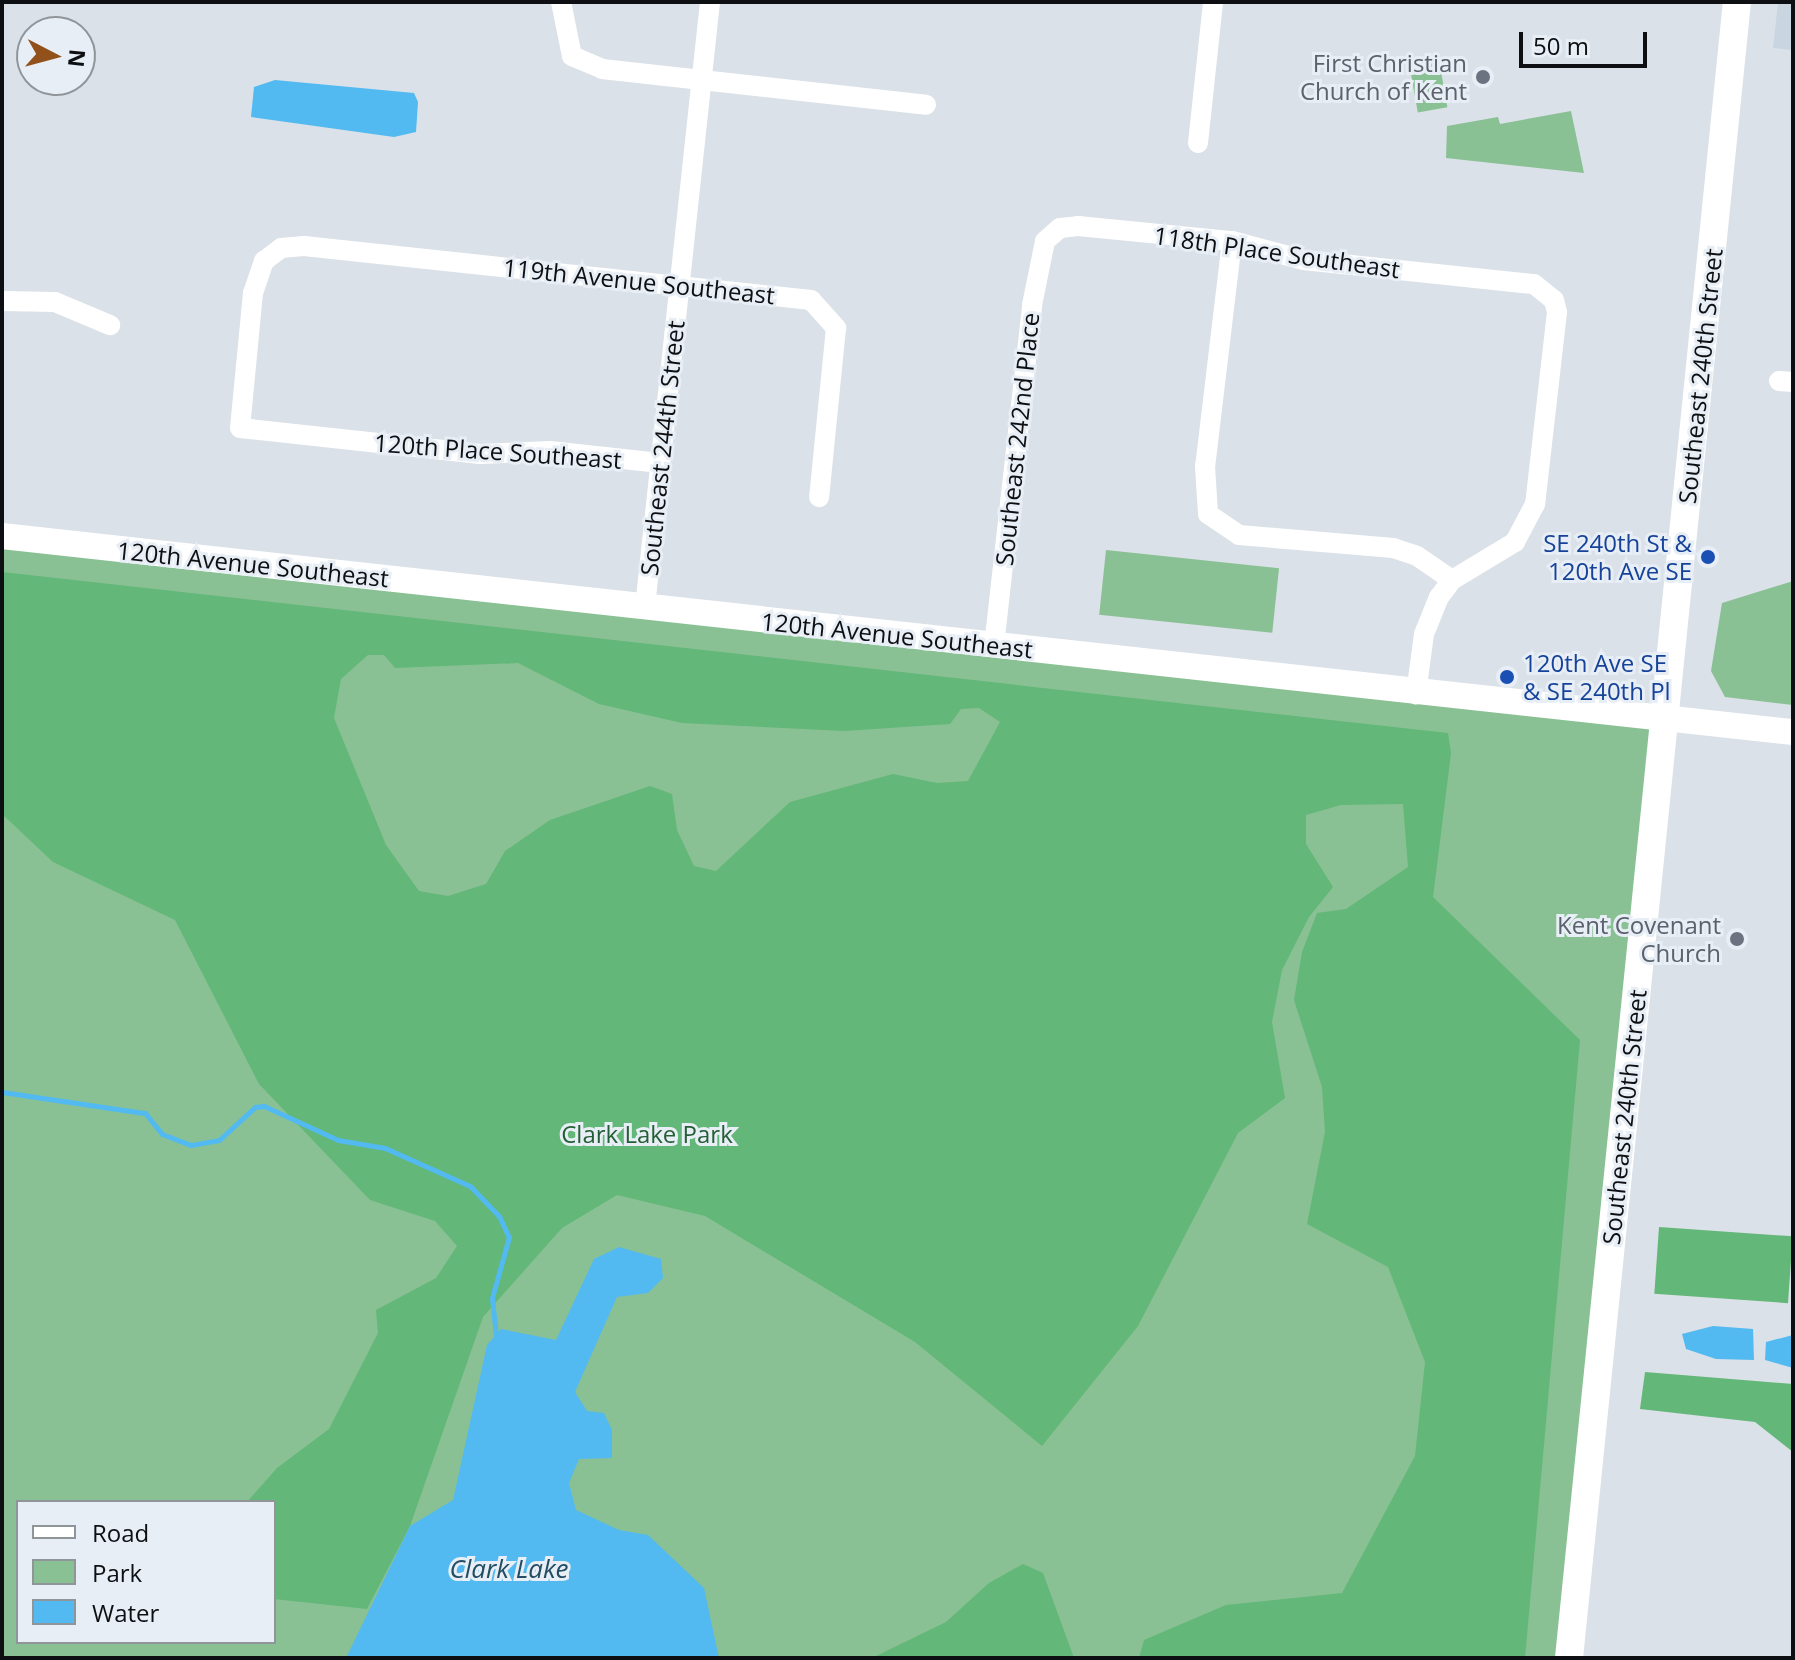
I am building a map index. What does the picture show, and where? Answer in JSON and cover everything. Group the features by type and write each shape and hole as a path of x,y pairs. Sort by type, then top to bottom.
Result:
{"main road":[{"name":"Southeast 240th Street","path":"1569,1658 1737,2"}],"street":[{"path":"561,2 565,37 572,56 584,63 701,80 926,105"},
{"name":"Southeast 244th Street","path":"645,607 710,2"},
{"path":"1198,143 1213,2"},
{"name":"118th Place Southeast","path":"1051,236 1078,226 1232,241 1304,260 1534,284 1550,293 1557,312 1535,504 1515,542 1452,580"},
{"name":"Southeast 242nd Place","path":"994,646 1039,254 1051,236"},
{"path":"1232,241 1205,466 1208,514 1239,535 1393,548 1417,556 1452,580 1424,634 1416,694"},
{"name":"119th Avenue Southeast","path":"240,428 253,293 264,261 281,248 304,246 680,284 811,300 828,313 836,328 819,497"},
{"path":"2,301 55,302 110,325"},
{"name":"120th Place Southeast","path":"240,428 480,454 550,451 660,463"},
{"name":"120th Avenue Southeast","path":"2,536 1416,694 1793,732"}],"shaded area":[{"path":"1778,2 1793,2 1793,50 1773,48"}],"green space":[{"path":"1439,60 1447,107 1418,112 1409,65"},
{"path":"1571,111 1584,173 1446,158 1447,126 1498,117 1500,124"},
{"name":"Clark Lake Park","path":"2,536 1665,719 1569,1658 2,1658"},
{"path":"1106,550 1279,568 1272,633 1099,615"},
{"path":"2,572 1448,733 1451,753 1433,897 1580,1040 1525,1658 1139,1658 1144,1640 1226,1605 1342,1593 1415,1456 1425,1362 1388,1267 1307,1224 1325,1132 1322,1087 1294,1000 1302,952 1317,913 1346,909 1408,867 1403,804 1341,805 1306,815 1306,844 1333,887 1309,917 1282,970 1272,1022 1285,1098 1238,1133 1138,1326 1042,1446 915,1342 705,1216 617,1195 562,1228 483,1317 410,1526 367,1609 276,1599 276,1500 249,1500 277,1468 329,1429 378,1333 376,1310 436,1278 457,1246 435,1221 370,1200 259,1084 175,920 53,862 2,814","holes":["368,655 384,655 395,668 518,663 599,704 682,723 844,731 950,724 961,709 979,708 1000,722 968,781 937,783 893,774 790,802 716,871 694,866 677,830 672,794 650,786 550,820 505,851 486,884 448,896 419,891 386,845 334,718 341,679"]},
{"path":"1793,581 1793,705 1725,697 1711,671 1722,603"},
{"path":"1659,1227 1793,1236 1788,1303 1654,1294"},
{"path":"1645,1372 1793,1384 1793,1452 1755,1422 1640,1409"},
{"path":"1023,1564 1043,1573 1074,1658 872,1658 946,1622 989,1583"}],"water":[{"path":"275,80 414,93 418,102 416,132 394,137 251,117 254,87"},
{"name":"Clark Lake","path":"619,1247 661,1259 663,1278 648,1293 617,1297 575,1392 587,1411 604,1413 612,1430 612,1458 579,1459 569,1483 576,1510 619,1530 648,1535 704,1588 719,1658 346,1658 410,1526 453,1500 487,1345 501,1329 556,1340 594,1259"},
{"path":"1713,1326 1753,1329 1754,1360 1716,1359 1686,1349 1682,1334"},
{"path":"1793,1335 1793,1368 1765,1360 1766,1342"}],"waterway":[{"path":"2,1092 145,1113 162,1134 191,1145 219,1140 255,1107 264,1106 338,1140 385,1148 470,1186 499,1216 509,1237 492,1298 496,1336"}],"place":[{"name":"First Christian Church of Kent","path":"1483,77"},
{"name":"SE 240th St & 120th Ave SE","path":"1708,557"},
{"name":"120th Ave SE & SE 240th Pl","path":"1507,677"},
{"name":"Kent Covenant Church","path":"1737,939"}]}
